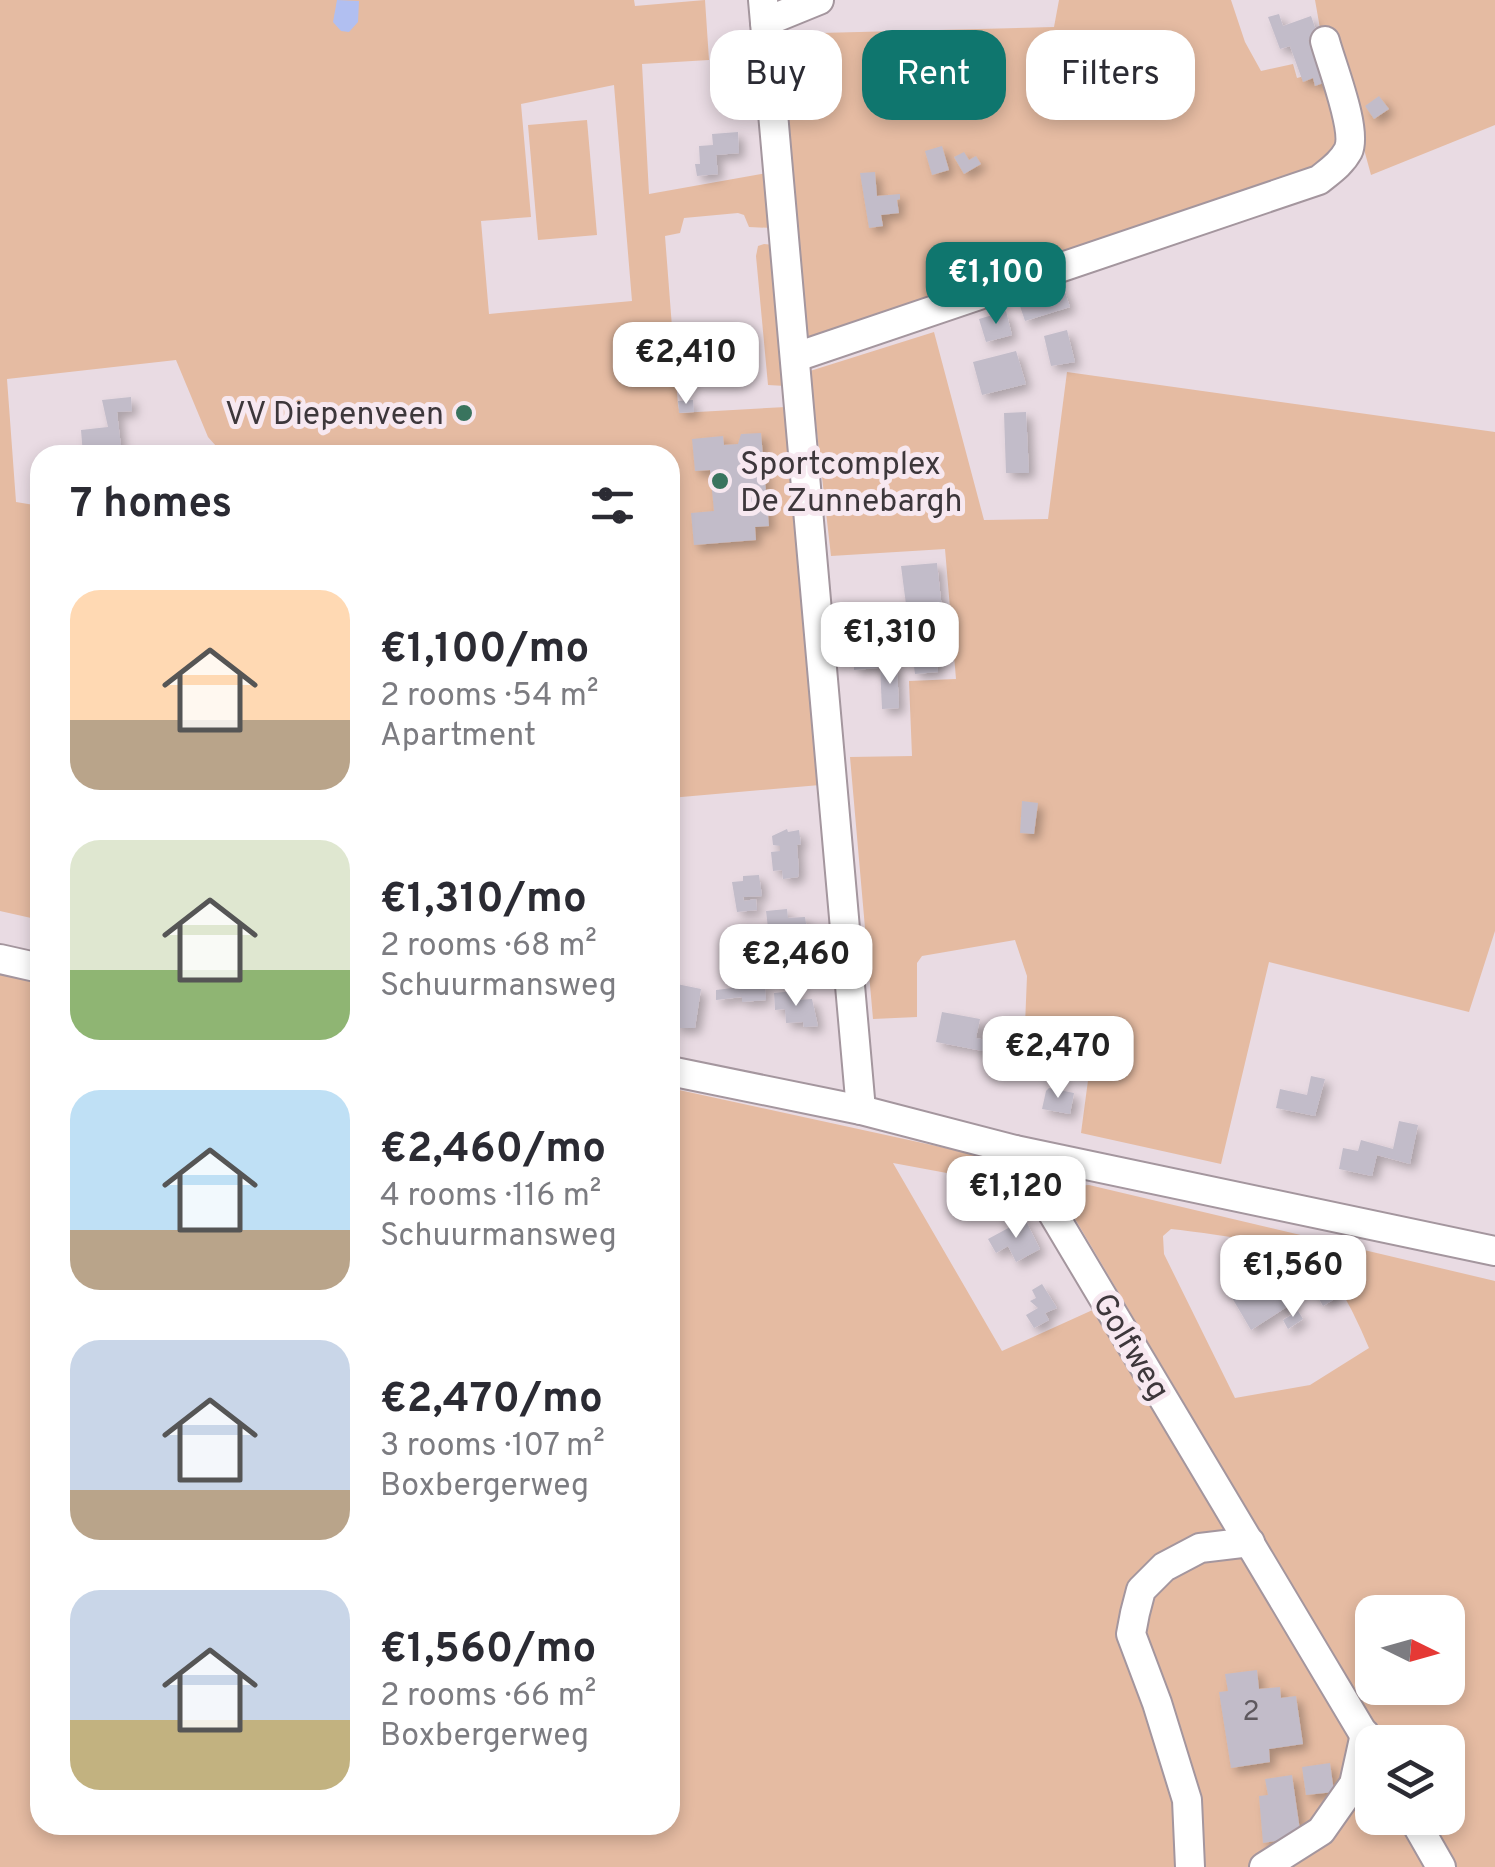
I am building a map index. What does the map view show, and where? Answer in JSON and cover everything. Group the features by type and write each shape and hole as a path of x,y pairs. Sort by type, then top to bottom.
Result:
{"street":[{"path":"819,0 764,11 862,1110"},
{"path":"796,357 1319,180 1340,164 1350,147 1349,128 1325,41"},
{"path":"0,959 30,966"},
{"path":"680,1074 862,1110 1015,1150 1495,1251"},
{"name":"Golfweg","path":"1015,1150 1359,1725"},
{"path":"1190,1867 1187,1800 1131,1634 1134,1613 1141,1590 1164,1567 1200,1548 1250,1542"},
{"name":"Golfweg","path":"1264,1867 1321,1831 1355,1781"},
{"path":"1423,1835 1442,1867"}],"shaded area":[{"path":"0,0 634,0 635,6 705,0 709,60 642,64 649,194 767,173 773,228 749,227 744,215 738,213 684,218 680,233 665,236 678,405 680,413 786,407 820,785 680,797 680,445 215,445 208,437 176,360 7,379 16,502 30,504 30,918 0,911","holes":["614,85 632,301 489,314 481,221 531,217 521,104"]},
{"path":"1059,0 1231,0 1245,42 1261,71 1293,64 1297,78 1317,73 1309,46 1321,34 1315,0 1495,0 1495,125 1371,175 1352,105 1332,161 807,350 787,120 842,120 842,32 862,32 862,120 1006,120 1006,30 937,30 1054,27"},
{"path":"587,120 597,235 538,240 528,125"},
{"path":"774,245 785,386 768,385 756,256 758,246"},
{"path":"934,332 984,520 1048,519 1067,372 1495,432 1495,931 1469,1012 1269,962 1221,1164 1081,1133 1093,1043 1025,1025 1027,976 1015,940 922,956 917,963 917,1017 873,1019 850,757 912,756 909,681 956,679 945,549 831,556 810,371"},
{"path":"0,970 30,977 30,1835 680,1835 680,1090 996,1159 1022,1187 893,1163 1002,1351 1097,1308 1175,1441 1197,1425 1062,1197 1076,1186 1089,1185 1495,1281 1495,1867 0,1867","holes":["1171,1229 1267,1244 1303,1255 1324,1268 1339,1288 1369,1348 1310,1385 1235,1398 1164,1254 1163,1236"]}],"water":[{"path":"337,0 359,1 358,22 349,32 341,31 333,22"}],"building":[{"path":"1279,14 1283,26 1311,16 1318,36 1308,40 1326,82 1315,86 1313,78 1303,82 1290,46 1280,49 1268,17"},
{"path":"1379,96 1389,109 1374,119 1365,106"},
{"path":"738,132 739,153 716,155 718,174 697,176 699,146 713,145 712,134"},
{"path":"942,146 949,170 932,175 925,151"},
{"path":"964,152 969,160 976,156 981,164 964,174 954,157"},
{"path":"875,172 877,196 900,194 899,213 881,215 883,226 869,228 860,173"},
{"path":"1064,289 1070,307 1025,321 1019,303"},
{"path":"1006,311 1012,335 986,342 979,319"},
{"path":"1067,330 1075,362 1051,366 1044,336"},
{"path":"1016,351 1026,384 982,395 973,362"},
{"path":"131,397 132,411 117,412 121,445 82,445 81,430 108,427 102,400"},
{"path":"693,400 694,412 679,413 678,401"},
{"path":"1026,412 1029,473 1006,473 1004,413"},
{"path":"761,433 769,526 755,527 756,540 694,545 691,513 714,511 710,470 695,471 692,439 723,436 724,445 738,444 741,434"},
{"path":"937,563 942,609 928,610 938,672 915,674 901,566"},
{"path":"904,625 906,651 876,652 878,668 854,670 854,658 862,658 860,627"},
{"path":"897,665 899,708 882,709 880,666"},
{"path":"1022,801 1038,803 1034,834 1020,833"},
{"path":"787,829 799,830 799,871 798,877 783,879 782,870 773,871 771,852 780,851 780,846 773,845 772,836"},
{"path":"759,875 762,896 743,897 744,901 756,899 757,910 737,912 732,882 743,881 743,876"},
{"path":"787,909 788,918 805,917 809,943 796,945 795,939 778,941 776,927 768,928 766,911"},
{"path":"765,984 766,1000 716,1000 716,990"},
{"path":"680,985 701,989 695,1028 680,1028"},
{"path":"795,991 796,1000 812,999 818,1026 786,1023 785,1009 775,1010 774,993"},
{"path":"942,1012 980,1019 976,1038 990,1041 988,1052 936,1042"},
{"path":"1011,1038 1021,1039 1019,1057 1009,1056"},
{"path":"1311,1076 1325,1079 1315,1116 1276,1108 1280,1089 1307,1095"},
{"path":"1049,1088 1074,1093 1070,1114 1042,1109"},
{"path":"1399,1121 1418,1125 1410,1164 1377,1155 1372,1176 1339,1169 1343,1148 1358,1151 1361,1140 1393,1149"},
{"path":"1025,1219 1040,1249 1016,1262 1008,1246 996,1253 988,1239"},
{"path":"1327,1277 1338,1297 1323,1306 1312,1286"},
{"path":"1042,1284 1057,1308 1045,1313 1049,1320 1034,1328 1026,1315 1038,1308 1030,1301 1036,1298 1032,1290"},
{"path":"1252,1284 1261,1300 1283,1286 1293,1303 1251,1330 1231,1296"},
{"path":"1298,1311 1303,1319 1288,1329 1283,1320"},
{"path":"1257,1670 1259,1689 1280,1687 1281,1698 1296,1696 1303,1744 1269,1749 1270,1762 1231,1768 1219,1692 1228,1691 1225,1674"},
{"path":"1330,1763 1334,1792 1306,1795 1302,1767"},
{"path":"1292,1775 1301,1837 1263,1843 1259,1796 1268,1795 1265,1779"}],"place":[{"name":"VV Diepenveen","path":"464,413"},
{"name":"Sportcomplex De Zunnebargh","path":"720,481"}]}
